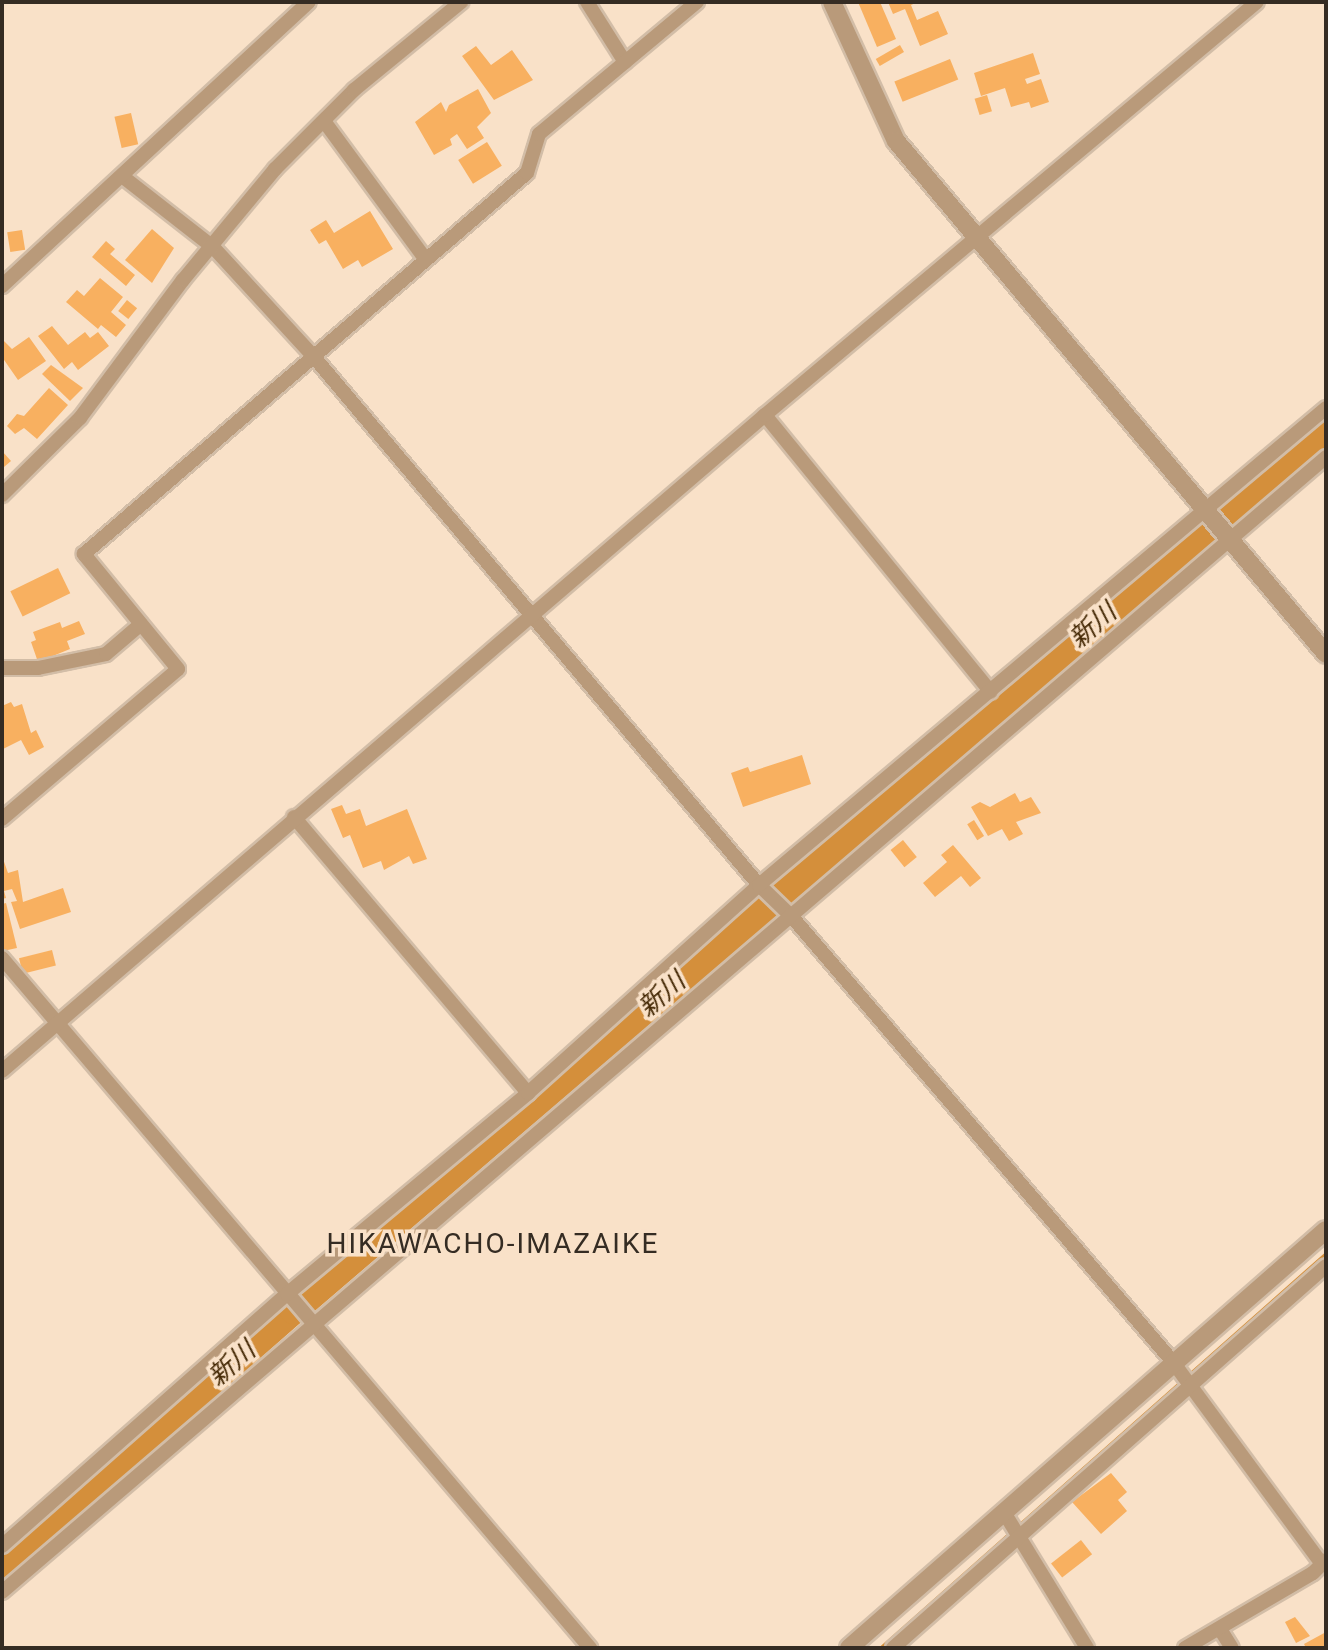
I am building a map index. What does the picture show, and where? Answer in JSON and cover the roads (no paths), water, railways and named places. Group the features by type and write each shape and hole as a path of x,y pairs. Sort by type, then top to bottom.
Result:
{"street":[{"path":"2,286 309,2"},
{"path":"3,492 80,418 275,169 324,121 461,2"},
{"path":"587,2 625,62"},
{"path":"2,819 178,669 84,554 527,173 539,134 697,2"},
{"path":"832,2 896,141 975,239 1326,654"},
{"path":"2,1071 294,817 765,415 1257,2"},
{"path":"324,121 426,260"},
{"path":"122,176 213,247 314,357 534,612 759,885 788,913 1173,1362 1324,1562 1220,1629 1185,1648"},
{"path":"2,1546 287,1294 528,1093 759,885 1326,408"},
{"path":"765,415 991,692"},
{"path":"2,1592 310,1322 1226,537 1326,457"},
{"path":"2,668 38,668 106,654 141,624"},
{"path":"294,817 528,1093"},
{"path":"2,958 590,1648"},
{"path":"849,1648 1326,1230"},
{"path":"893,1648 1326,1266"},
{"path":"1005,1514 1087,1648"},
{"path":"1220,1629 1232,1648"}],"waterway":[{"name":"新川","path":"2,1566 294,1309 1326,427"},
{"path":"881,1648 1326,1254"}],"district":[{"name":"HIKAWACHO-IMAZAIKE","path":"493,1244"}]}
